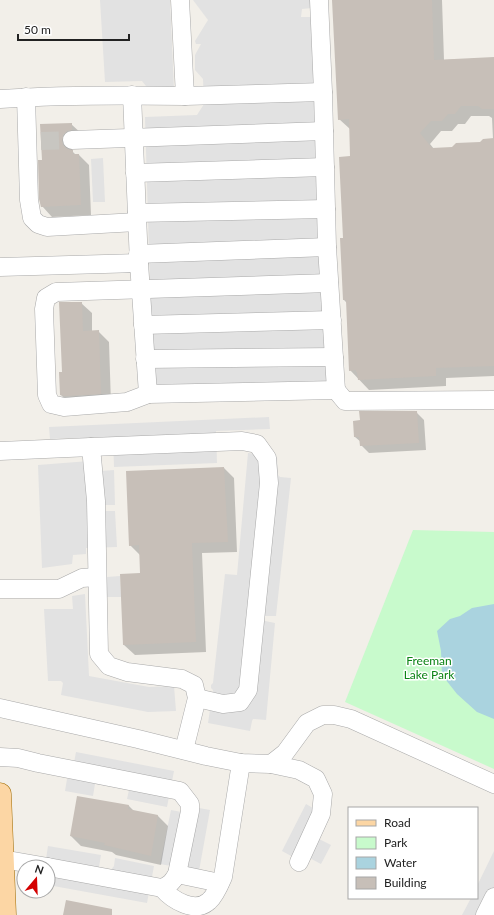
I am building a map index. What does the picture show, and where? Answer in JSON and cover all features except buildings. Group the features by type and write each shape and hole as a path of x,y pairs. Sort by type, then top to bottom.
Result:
{"main road":[{"path":"0,794 5,915"}],"lane":[{"path":"180,0 185,96"},
{"path":"319,0 327,247 336,390 345,401 494,400"},
{"path":"0,99 26,97 132,95 185,96 323,92"},
{"path":"132,95 138,259 148,394"},
{"path":"26,97 34,141 29,200 32,218 38,224 47,227 137,218 326,209"},
{"path":"72,140 324,131"},
{"path":"135,173 325,167"},
{"path":"0,267 327,247"},
{"path":"329,283 56,292 46,298 44,309 47,395 51,404 64,407 127,402 148,394 336,390"},
{"path":"143,324 332,320"},
{"path":"145,359 334,357"},
{"path":"0,451 242,441 258,444 267,458 269,483 248,690 240,702 223,704 197,698"},
{"path":"91,447 96,501 98,654 109,666 127,672 182,679 194,684 197,698 184,750"},
{"path":"0,589 59,589 82,578 97,577"},
{"path":"0,708 241,763 271,764 299,770 316,779 323,794 321,814 298,862"},
{"path":"271,764 284,753 307,722 323,715 334,715 351,719 494,784"},
{"path":"0,757 18,758 180,792 190,804 178,874 174,881 168,886 162,888 56,868"},
{"path":"162,888 173,898 183,904 193,907 201,906 209,901 215,893 223,877 241,763"},
{"path":"1,845 31,859"},
{"path":"178,874 220,883"},
{"path":"485,915 494,897"}],"green space":[{"name":"Freeman Lake Park","path":"413,530 494,532 494,769 345,702"}],"shaded area":[{"path":"100,0 170,0 174,90 150,91 142,81 105,82"},
{"path":"193,0 311,0 312,8 302,9 301,17 313,17 327,383 153,386 145,117 197,115 204,104 203,79 195,70 195,55 201,44 196,44 195,41 208,20"},
{"path":"103,158 105,202 93,202 91,159"},
{"path":"269,417 270,429 216,431 217,463 114,467 113,437 50,439 49,427"},
{"path":"248,453 277,457 278,475 280,477 291,478 276,616 264,616 263,620 275,623 266,720 253,719 250,731 208,723 213,690 211,685 213,683 225,574 237,575"},
{"path":"102,460 101,471 114,470 115,505 105,505 103,511 115,511 117,547 86,548 86,554 73,555 72,564 42,568 38,465"},
{"path":"120,576 121,597 107,597 107,577"},
{"path":"85,594 89,676 149,687 174,686 176,711 148,712 61,695 63,683 61,681 48,681 44,609 73,609 72,596"},
{"path":"76,752 174,771 167,807 127,799 129,790 95,784 93,796 65,791 67,779 71,779"},
{"path":"306,804 318,811 307,833 331,845 321,864 296,851 293,857 282,851"},
{"path":"199,808 210,810 199,871 160,864 171,810 197,815"},
{"path":"48,846 101,855 99,867 111,870 114,866 115,858 154,866 147,903 56,886 56,859 46,859"},
{"path":"494,851 494,915 462,915 470,899 478,899 478,884"}],"water":[{"path":"494,604 494,719 477,712 457,694 442,675 441,651 437,631 450,619 460,616 472,608"}],"tunnel":[{"path":"41,141 72,140"}]}
